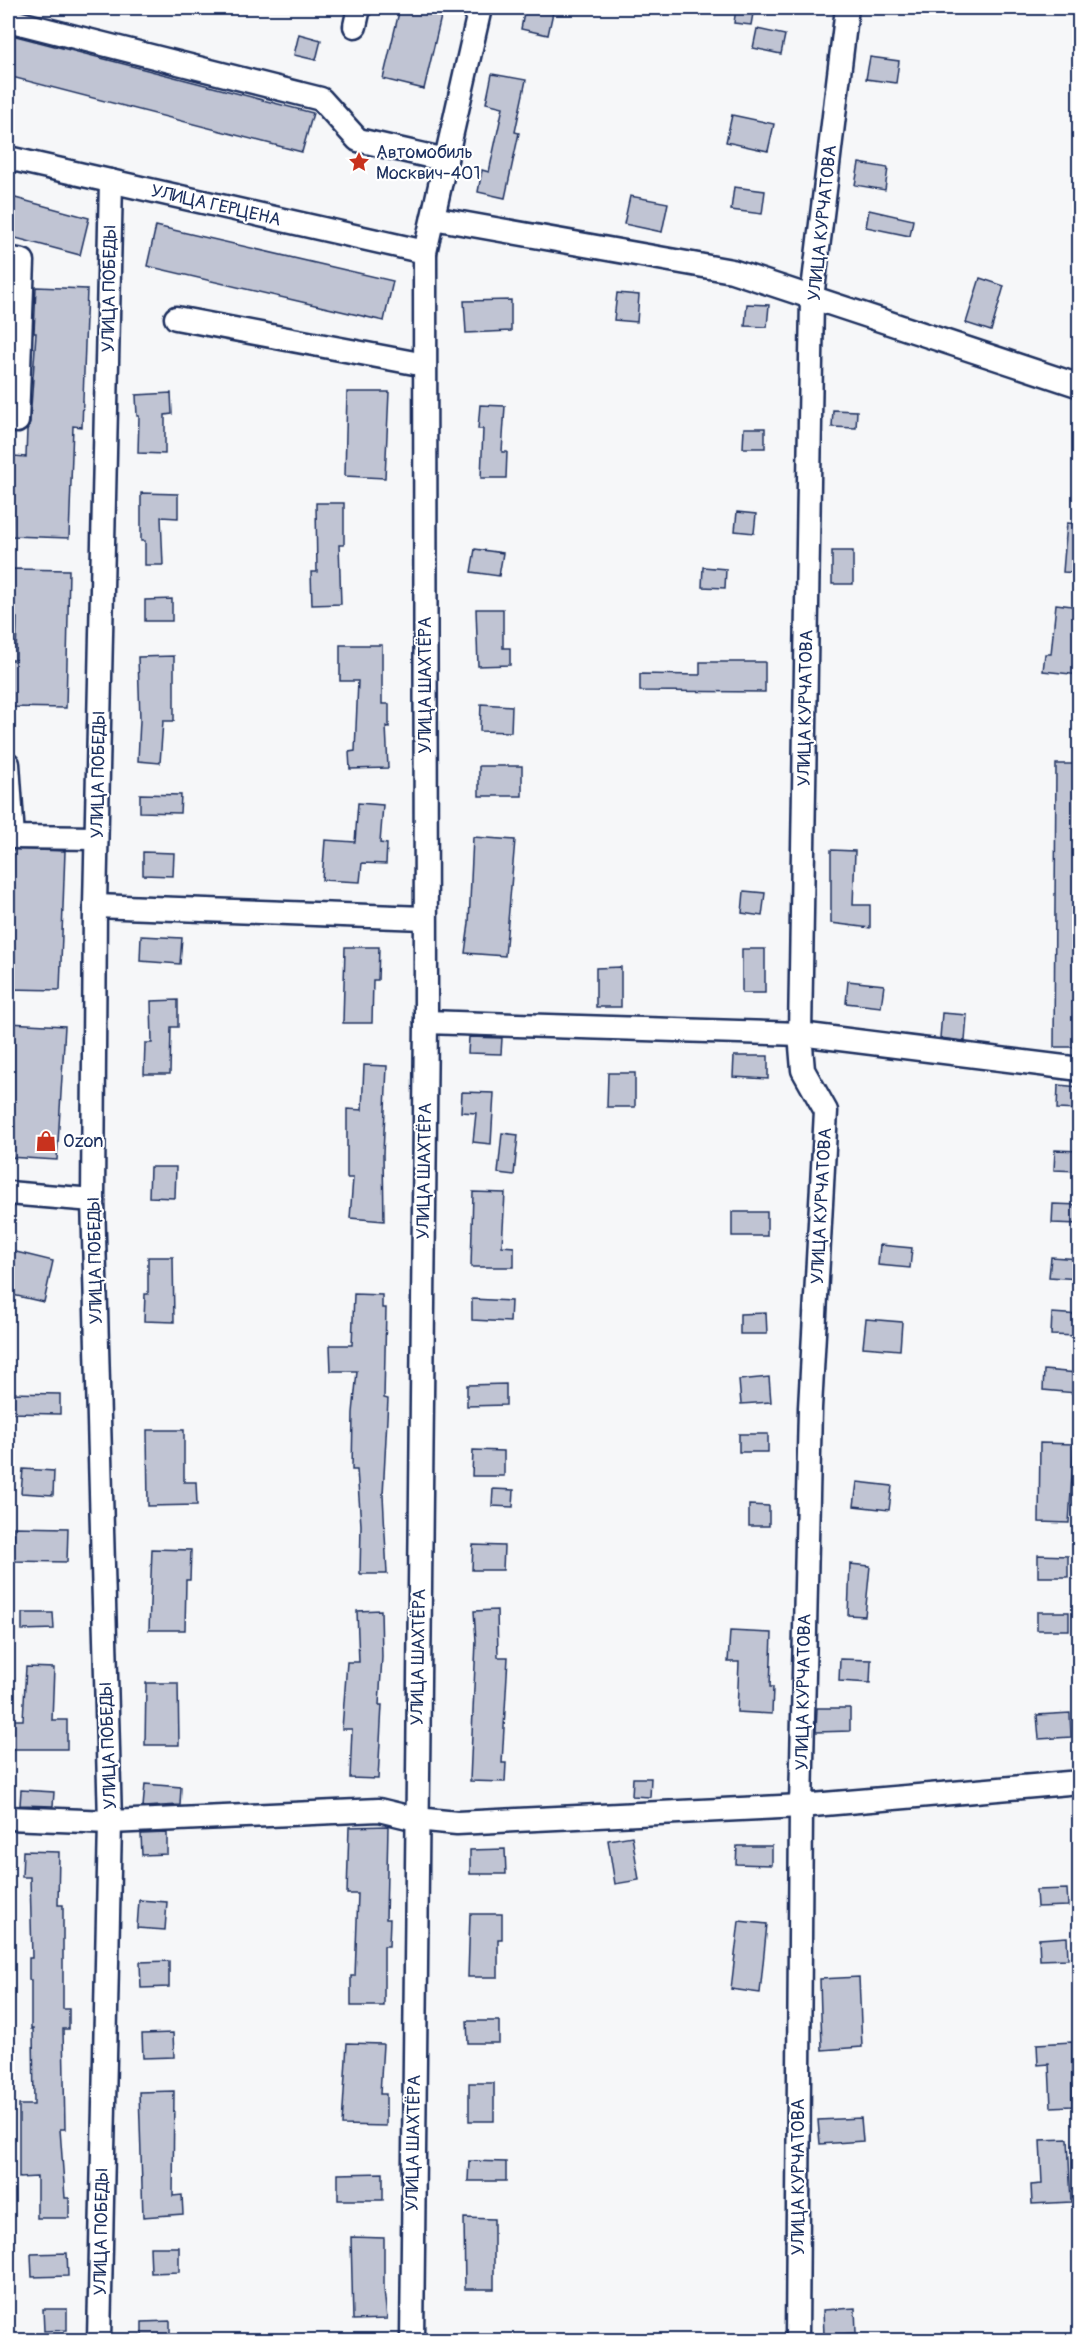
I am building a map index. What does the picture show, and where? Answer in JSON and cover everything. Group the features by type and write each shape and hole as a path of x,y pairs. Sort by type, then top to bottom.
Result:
{"street":[{"name":"УЛИЦА ШАХТЁРА","path":"412,2340 426,1022 424,918 425,252 480,8"},
{"name":"УЛИЦА КУРЧАТОВА","path":"797,2340 801,1806 810,1408 826,1112 803,1070 800,1034 812,298 847,8"},
{"path":"8,20 321,99 357,141 446,159"},
{"name":"УЛИЦА ГЕРЦЕНА","path":"8,158 425,252"},
{"name":"УЛИЦА ПОБЕДЫ","path":"99,2340 110,1822 93,1200 94,906 111,181"},
{"path":"433,218 732,271 1080,386"},
{"path":"8,258 23,261 17,421"},
{"path":"176,318 425,365"},
{"path":"8,764 13,837 96,838"},
{"path":"94,906 424,918"},
{"path":"426,1022 800,1034 1080,1069"},
{"path":"8,1192 93,1200"},
{"path":"8,1818 110,1822 379,1810 416,1819 457,1823 801,1806 1080,1782"}],"building":[{"path":"400,8 443,8 424,89 383,79"},
{"path":"525,8 554,8 548,35 521,29"},
{"path":"736,8 754,8 751,25 734,23"},
{"path":"757,29 785,35 781,54 753,48"},
{"path":"8,34 313,113 302,152 8,76"},
{"path":"299,34 321,40 316,60 294,55"},
{"path":"870,57 899,61 896,83 866,79"},
{"path":"492,74 526,80 515,132 519,133 505,198 478,192 482,170 489,172 503,107 486,103"},
{"path":"732,115 774,124 768,151 726,142"},
{"path":"859,163 888,168 885,190 855,185"},
{"path":"734,187 765,191 762,214 731,210"},
{"path":"8,196 89,218 80,255 8,236"},
{"path":"630,196 668,203 662,232 624,224"},
{"path":"869,210 913,220 910,236 866,227"},
{"path":"156,226 393,281 384,321 147,266"},
{"path":"980,278 1004,286 991,331 966,323"},
{"path":"36,287 87,289 82,427 73,426 69,538 11,536 14,456 26,457 27,430 30,422 36,333 34,333"},
{"path":"617,293 639,295 637,322 614,320"},
{"path":"511,300 511,331 466,333 464,301"},
{"path":"747,304 769,305 767,327 745,326"},
{"path":"347,392 389,392 385,478 345,476"},
{"path":"171,393 172,414 165,415 165,454 138,453 139,416 137,416 136,395"},
{"path":"480,405 505,406 502,452 507,452 506,478 481,478 483,429 478,429"},
{"path":"833,410 857,411 856,428 832,427"},
{"path":"744,428 765,428 765,448 743,448"},
{"path":"141,493 178,494 178,518 161,517 163,565 145,565 145,541 141,541"},
{"path":"316,503 344,503 344,545 339,545 341,604 312,605 311,572 317,572"},
{"path":"737,512 756,514 754,533 735,531"},
{"path":"1067,523 1080,524 1080,573 1063,572"},
{"path":"475,549 503,553 499,576 471,572"},
{"path":"832,551 853,551 853,584 832,584"},
{"path":"703,567 726,569 725,588 702,587"},
{"path":"11,569 69,570 66,708 8,707 9,660 16,660 17,618 10,618"},
{"path":"172,599 172,621 145,621 145,600"},
{"path":"1056,604 1080,607 1080,675 1043,671 1045,654 1051,654"},
{"path":"476,609 503,609 503,648 510,648 510,665 478,666"},
{"path":"340,645 382,645 382,704 389,704 389,727 386,726 388,768 350,769 349,752 355,751 358,681 340,681"},
{"path":"174,656 174,721 163,721 160,763 138,761 140,720 138,657"},
{"path":"700,662 765,662 765,692 640,691 640,674 700,675"},
{"path":"481,704 512,706 511,732 480,731"},
{"path":"1056,764 1080,764 1079,1047 1054,1047"},
{"path":"479,766 522,766 522,796 479,796"},
{"path":"140,794 181,795 180,813 140,812"},
{"path":"358,803 383,805 380,843 387,844 386,864 362,863 360,882 322,880 325,840 355,842"},
{"path":"473,837 515,840 505,956 465,953 469,923"},
{"path":"8,849 65,851 60,990 8,989"},
{"path":"831,850 855,851 853,905 870,905 870,928 831,923"},
{"path":"143,852 174,853 173,876 143,875"},
{"path":"744,891 765,893 762,916 742,913"},
{"path":"141,936 182,938 180,964 140,961"},
{"path":"345,947 379,947 378,980 373,980 372,1023 343,1023"},
{"path":"742,949 765,949 765,993 742,993"},
{"path":"621,967 621,1007 596,1007 596,968"},
{"path":"848,981 884,985 881,1007 846,1003"},
{"path":"178,1000 178,1027 171,1027 170,1074 144,1074 145,1043 152,1043 151,1001"},
{"path":"942,1013 967,1015 965,1041 940,1038"},
{"path":"8,1023 65,1026 57,1160 8,1157"},
{"path":"469,1037 502,1038 501,1054 468,1053"},
{"path":"734,1056 768,1056 768,1079 733,1077"},
{"path":"364,1065 387,1066 383,1154 384,1221 350,1218 353,1178 347,1178 347,1109 362,1110"},
{"path":"608,1073 635,1073 635,1107 607,1107"},
{"path":"1058,1085 1080,1087 1080,1110 1057,1109"},
{"path":"462,1092 494,1093 491,1144 473,1142 476,1113 461,1112"},
{"path":"502,1133 518,1135 514,1175 498,1173"},
{"path":"1055,1150 1080,1151 1080,1171 1054,1170"},
{"path":"150,1167 176,1167 175,1198 149,1197"},
{"path":"473,1192 505,1193 502,1246 514,1247 514,1267 471,1267"},
{"path":"1053,1204 1080,1205 1080,1224 1052,1223"},
{"path":"732,1212 767,1212 767,1236 732,1236"},
{"path":"880,1245 912,1248 910,1268 878,1265"},
{"path":"8,1250 53,1261 44,1302 8,1294"},
{"path":"148,1257 173,1257 174,1322 144,1321 145,1294 148,1294"},
{"path":"1051,1257 1080,1259 1080,1279 1049,1277"},
{"path":"354,1294 382,1295 382,1308 386,1308 384,1398 388,1399 383,1495 387,1574 360,1574 361,1525 357,1470 352,1470 353,1413 357,1371 331,1371 330,1345 352,1345"},
{"path":"472,1299 511,1301 510,1322 472,1320"},
{"path":"766,1313 767,1334 740,1334 740,1314"},
{"path":"1052,1313 1080,1315 1078,1336 1051,1335"},
{"path":"866,1319 902,1322 900,1350 863,1347"},
{"path":"1044,1370 1077,1373 1076,1393 1043,1390"},
{"path":"769,1377 771,1402 741,1404 739,1380"},
{"path":"506,1384 506,1405 467,1406 467,1385"},
{"path":"8,1393 60,1394 60,1414 8,1413"},
{"path":"147,1430 184,1430 184,1482 196,1482 197,1505 148,1506"},
{"path":"739,1434 768,1434 768,1452 739,1452"},
{"path":"1040,1443 1074,1444 1069,1523 1039,1522"},
{"path":"473,1450 504,1451 504,1476 472,1476"},
{"path":"23,1469 54,1471 53,1495 21,1493"},
{"path":"857,1482 892,1486 889,1510 854,1506"},
{"path":"493,1489 514,1490 513,1507 492,1506"},
{"path":"749,1505 769,1506 769,1526 749,1526"},
{"path":"14,1527 68,1528 67,1562 13,1561"},
{"path":"473,1545 504,1546 503,1570 472,1570"},
{"path":"152,1549 191,1550 190,1580 186,1580 185,1630 149,1630"},
{"path":"1038,1555 1068,1556 1068,1577 1038,1577"},
{"path":"850,1564 870,1566 865,1616 848,1615"},
{"path":"381,1610 382,1657 379,1705 382,1705 378,1779 350,1778 352,1729 342,1729 347,1662 359,1662 357,1611"},
{"path":"497,1610 498,1657 508,1657 502,1763 506,1763 505,1782 470,1781 476,1641 474,1611"},
{"path":"1037,1612 1069,1612 1069,1630 1037,1630"},
{"path":"22,1613 53,1613 54,1629 22,1630"},
{"path":"730,1631 772,1633 770,1687 773,1687 772,1714 737,1712 739,1662 728,1662"},
{"path":"840,1659 871,1660 870,1683 839,1681"},
{"path":"26,1667 54,1668 52,1720 67,1720 67,1749 9,1749 9,1720 23,1720"},
{"path":"146,1683 178,1683 179,1745 145,1745"},
{"path":"817,1708 850,1708 850,1731 816,1732"},
{"path":"1070,1713 1071,1737 1039,1739 1037,1715"},
{"path":"633,1778 651,1778 650,1797 632,1796"},
{"path":"145,1784 181,1787 180,1805 143,1807"},
{"path":"21,1790 54,1792 53,1806 20,1805"},
{"path":"388,1826 386,1919 390,1919 389,1946 384,1946 384,2006 351,2006 351,1976 355,1976 358,1894 347,1894 349,1827"},
{"path":"167,1833 167,1854 142,1855 141,1834"},
{"path":"632,1836 639,1880 615,1884 608,1840"},
{"path":"737,1846 772,1846 772,1865 736,1864"},
{"path":"505,1849 506,1874 470,1874 470,1850"},
{"path":"23,1851 59,1852 58,1905 63,1905 63,2009 69,2009 69,2029 63,2029 65,2129 60,2129 65,2198 69,2198 69,2218 37,2218 37,2177 19,2178 19,2105 34,2105 33,2029 31,2029 31,1980 29,1980 29,1958 32,1958 30,1877 22,1877"},
{"path":"1067,1889 1068,1906 1037,1907 1036,1890"},
{"path":"139,1900 167,1902 165,1930 137,1928"},
{"path":"470,1914 502,1914 502,1939 498,1939 498,1977 468,1977"},
{"path":"739,1921 767,1924 760,1993 731,1989"},
{"path":"1067,1937 1068,1959 1040,1960 1039,1939"},
{"path":"169,1961 169,1987 141,1988 140,1962"},
{"path":"859,1977 862,2047 822,2050 820,1979"},
{"path":"467,2021 499,2021 499,2043 468,2043"},
{"path":"173,2033 174,2057 143,2058 142,2034"},
{"path":"1072,2042 1072,2106 1051,2107 1049,2064 1038,2065 1037,2044"},
{"path":"347,2043 383,2044 380,2094 386,2094 386,2126 342,2125"},
{"path":"469,2083 494,2083 494,2121 469,2121"},
{"path":"174,2091 173,2196 182,2195 183,2214 143,2217 139,2092"},
{"path":"861,2118 863,2141 820,2144 818,2120"},
{"path":"1068,2139 1071,2202 1032,2204 1031,2185 1042,2184 1040,2140"},
{"path":"469,2161 506,2162 506,2181 468,2181"},
{"path":"383,2173 383,2200 338,2200 338,2174"},
{"path":"464,2218 494,2219 494,2289 465,2289"},
{"path":"351,2237 384,2238 384,2289 387,2319 353,2320"},
{"path":"150,2247 179,2247 179,2272 151,2273"},
{"path":"67,2253 68,2276 32,2277 31,2254"},
{"path":"855,2308 856,2333 824,2335 823,2310"},
{"path":"43,2309 67,2309 67,2330 44,2331"},
{"path":"170,2321 170,2340 142,2340 142,2322"}],"place":[{"name":"Автомобиль Москвич-401","path":"359,162"},
{"name":"Ozon","path":"46,1141"}]}
